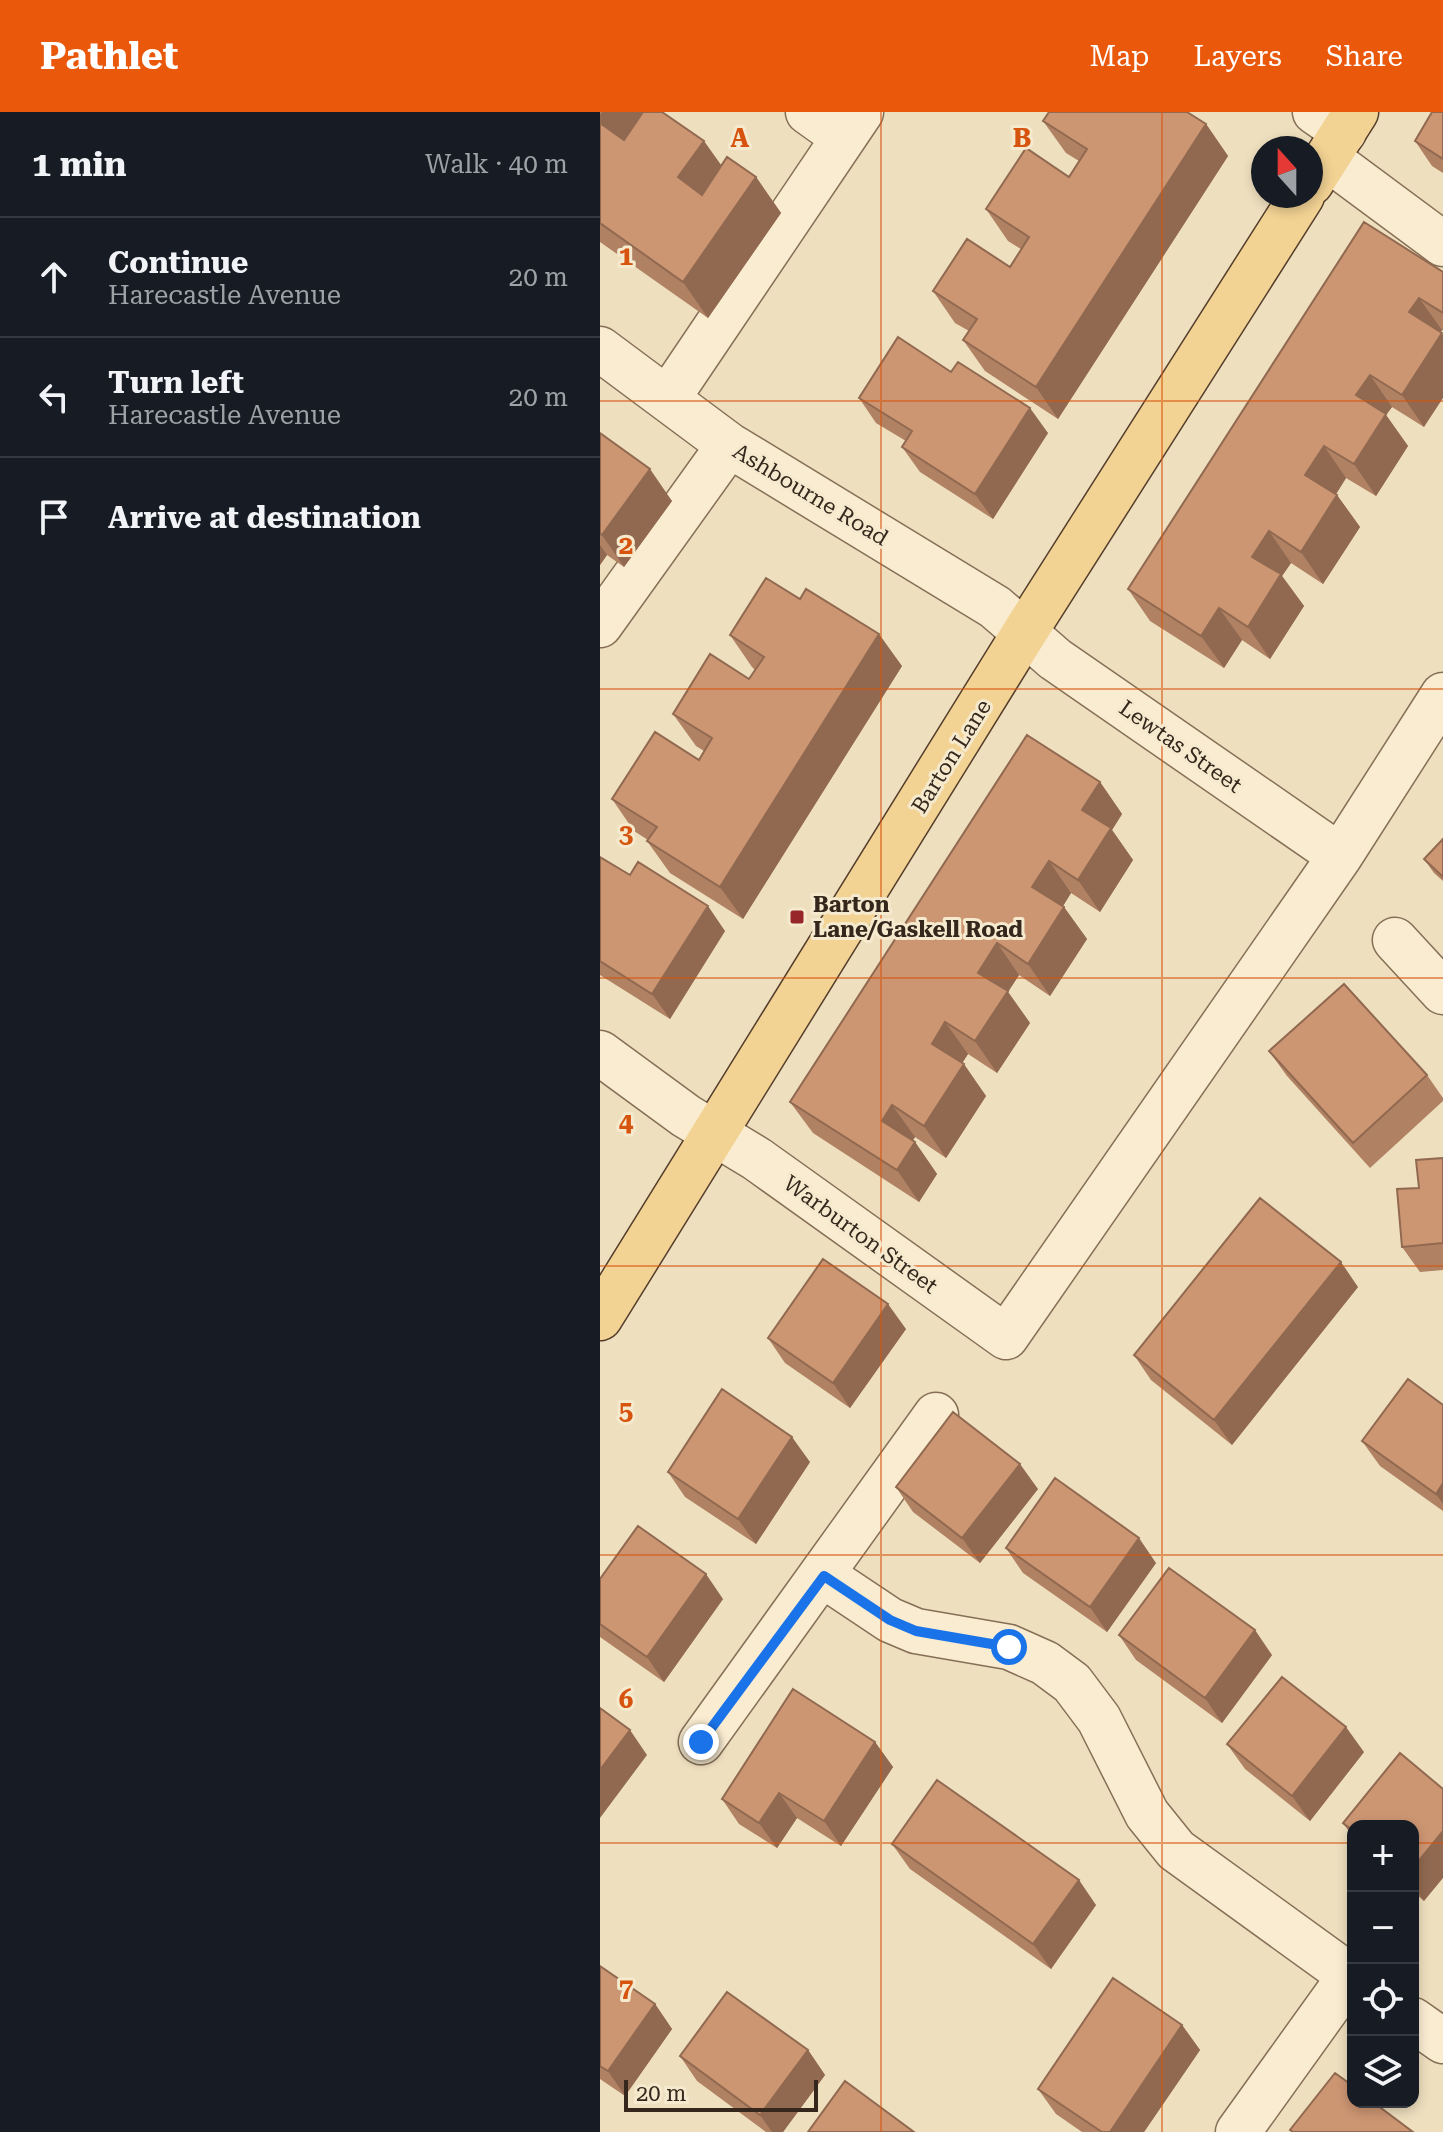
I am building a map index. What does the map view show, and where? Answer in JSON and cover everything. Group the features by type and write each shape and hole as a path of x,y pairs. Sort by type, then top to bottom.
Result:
{"main road":[{"name":"Barton Lane","path":"600,1318 1023,635 1294,208"}],"street":[{"path":"668,398 852,125 808,112"},
{"path":"1330,139 1443,244"},
{"name":"Ashbourne Road","path":"600,349 729,445 995,607 1023,635"},
{"path":"600,625 729,445"},
{"name":"Lewtas Street","path":"1023,635 1340,856"},
{"path":"1340,856 1443,695"},
{"name":"Warburton Street","path":"600,1053 715,1134 757,1159 1006,1337 1340,856"},
{"path":"1395,940 1443,992"},
{"path":"701,1742 824,1576 936,1415"},
{"path":"824,1576 890,1620 916,1631 1009,1647 1054,1669 1072,1683 1099,1719 1147,1814 1176,1850 1347,1974"},
{"path":"1238,2132 1347,1982"},
{"path":"1419,2024 1443,2041"}],"building":[{"path":"643,112 662,112 704,141 678,177 702,195 727,157 756,177 683,282 600,223 600,123 624,140"},
{"path":"1049,112 1187,112 1206,124 1036,387 963,340 977,319 933,291 967,239 1010,267 1029,237 986,209 1026,148 1069,177 1087,149 1043,121"},
{"path":"1432,112 1443,112 1443,159 1415,141"},
{"path":"1364,222 1443,272 1443,313 1419,298 1409,312 1442,333 1402,395 1370,375 1356,395 1386,414 1354,464 1324,446 1305,475 1337,495 1301,552 1269,531 1252,557 1281,574 1248,627 1219,608 1201,636 1128,589"},
{"path":"898,337 951,372 958,362 1030,408 975,494 902,447 912,431 859,398"},
{"path":"600,433 650,469 602,535 600,534"},
{"path":"766,578 800,599 806,589 879,634 720,887 647,841 657,827 612,799 655,732 699,760 712,738 673,714 710,654 749,679 764,657 730,635"},
{"path":"1027,735 1100,782 1082,810 1111,828 1078,880 1049,861 1032,887 1064,907 1028,964 997,943 978,973 1008,991 975,1041 945,1022 932,1044 964,1064 924,1126 892,1105 882,1121 915,1142 897,1170 790,1102"},
{"path":"1443,839 1443,877 1424,859"},
{"path":"600,857 630,875 638,862 708,906 652,994 600,961"},
{"path":"1344,984 1427,1075 1353,1143 1269,1051"},
{"path":"1443,1158 1443,1243 1402,1247 1397,1189 1419,1188 1416,1160"},
{"path":"1260,1198 1341,1262 1214,1420 1134,1355"},
{"path":"823,1259 888,1304 833,1383 768,1338"},
{"path":"1408,1379 1443,1405 1443,1483 1436,1494 1362,1441"},
{"path":"722,1389 792,1437 738,1519 668,1472"},
{"path":"953,1412 1020,1464 962,1538 896,1487"},
{"path":"1055,1478 1139,1538 1090,1607 1006,1548"},
{"path":"638,1526 706,1574 647,1657 600,1624 600,1579"},
{"path":"1169,1568 1255,1630 1205,1698 1119,1635"},
{"path":"1282,1677 1346,1727 1292,1796 1227,1744"},
{"path":"793,1689 875,1742 824,1821 779,1793 759,1823 722,1799"},
{"path":"600,1708 630,1730 600,1770"},
{"path":"1400,1753 1443,1789 1443,1831 1419,1861 1419,1820 1347,1820 1347,1826 1343,1823"},
{"path":"937,1780 1079,1880 1033,1944 892,1844"},
{"path":"600,1966 655,2004 608,2071 600,2066"},
{"path":"1113,1978 1182,2025 1110,2132 1102,2132 1038,2089"},
{"path":"727,1992 808,2050 760,2115 680,2056"},
{"path":"1335,2073 1347,2082 1347,2108 1381,2108 1413,2132 1293,2132 1290,2130"},
{"path":"845,2081 914,2132 808,2132"}],"place":[{"name":"Barton Lane/Gaskell Road","path":"797,917"}],"route":[{"path":"701,1742 824,1576 890,1620 916,1631 1009,1647"}]}
